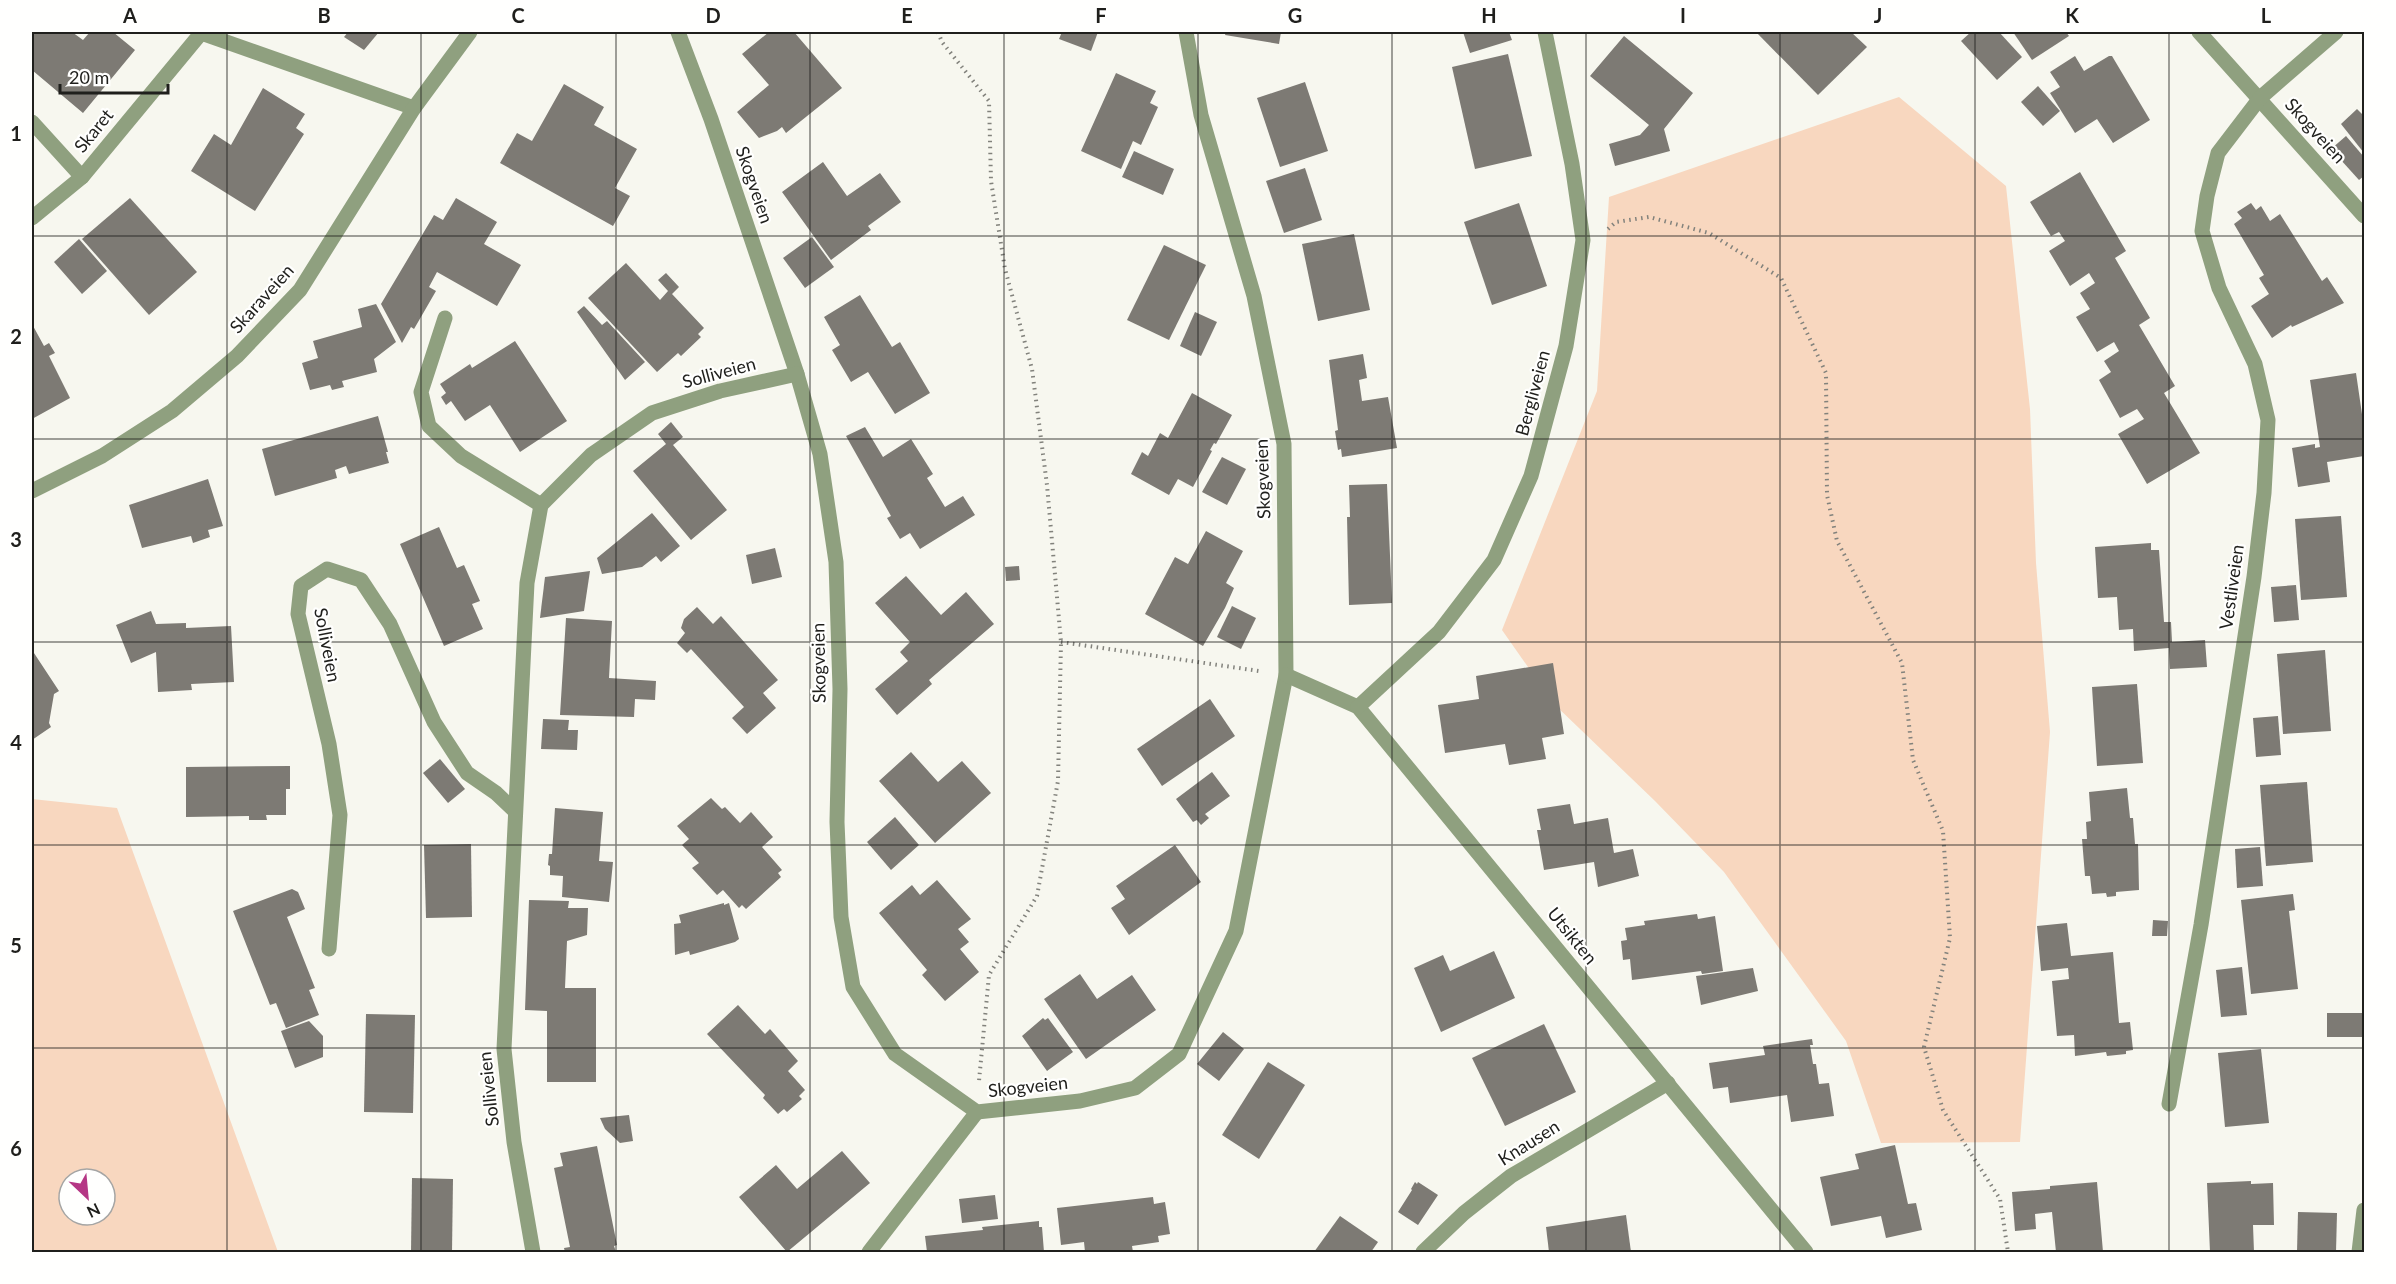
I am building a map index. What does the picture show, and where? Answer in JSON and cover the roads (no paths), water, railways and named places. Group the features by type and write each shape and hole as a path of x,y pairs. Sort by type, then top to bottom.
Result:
{"street":[{"name":"Skaret","path":"32,218 82,177 202,32 414,108"},
{"name":"Skaraveien","path":"32,491 102,456 172,411 237,356 300,290 414,108 470,32"},
{"name":"Skogveien","path":"678,32 797,374 820,454 836,562 840,689 838,846 841,917 853,987 895,1054 977,1112 1080,1101 1135,1088 1179,1054 1236,931 1286,675 1284,444 1254,296 1201,115 1186,32"},
{"name":"Bergliveien","path":"1359,707 1439,632 1494,560 1531,476 1566,346 1583,240 1575,186 1545,32"},
{"name":"Skogveien","path":"2199,32 2364,216"},
{"name":"Skogveien","path":"2260,98 2336,32"},
{"name":"Vestliveien","path":"2169,1104 2201,925 2254,577 2265,493 2268,420 2255,364 2219,288 2202,231 2207,195 2218,153 2260,98"},
{"path":"32,122 82,177"},
{"path":"445,318 421,392 429,426 461,456 541,505"},
{"name":"Solliveien","path":"533,1252 514,1142 504,1049 527,583 541,505 591,455 652,413 720,391 797,374"},
{"name":"Solliveien","path":"329,949 340,815 329,744 298,614 301,586 327,569 361,580 390,624 434,723 467,772 496,793 515,811"},
{"name":"Utsikten","path":"1286,675 1359,707 1806,1252"},
{"name":"Knausen","path":"1423,1252 1464,1213 1511,1176 1668,1083"},
{"path":"869,1252 977,1112"},
{"path":"2359,1252 2364,1210"}]}
